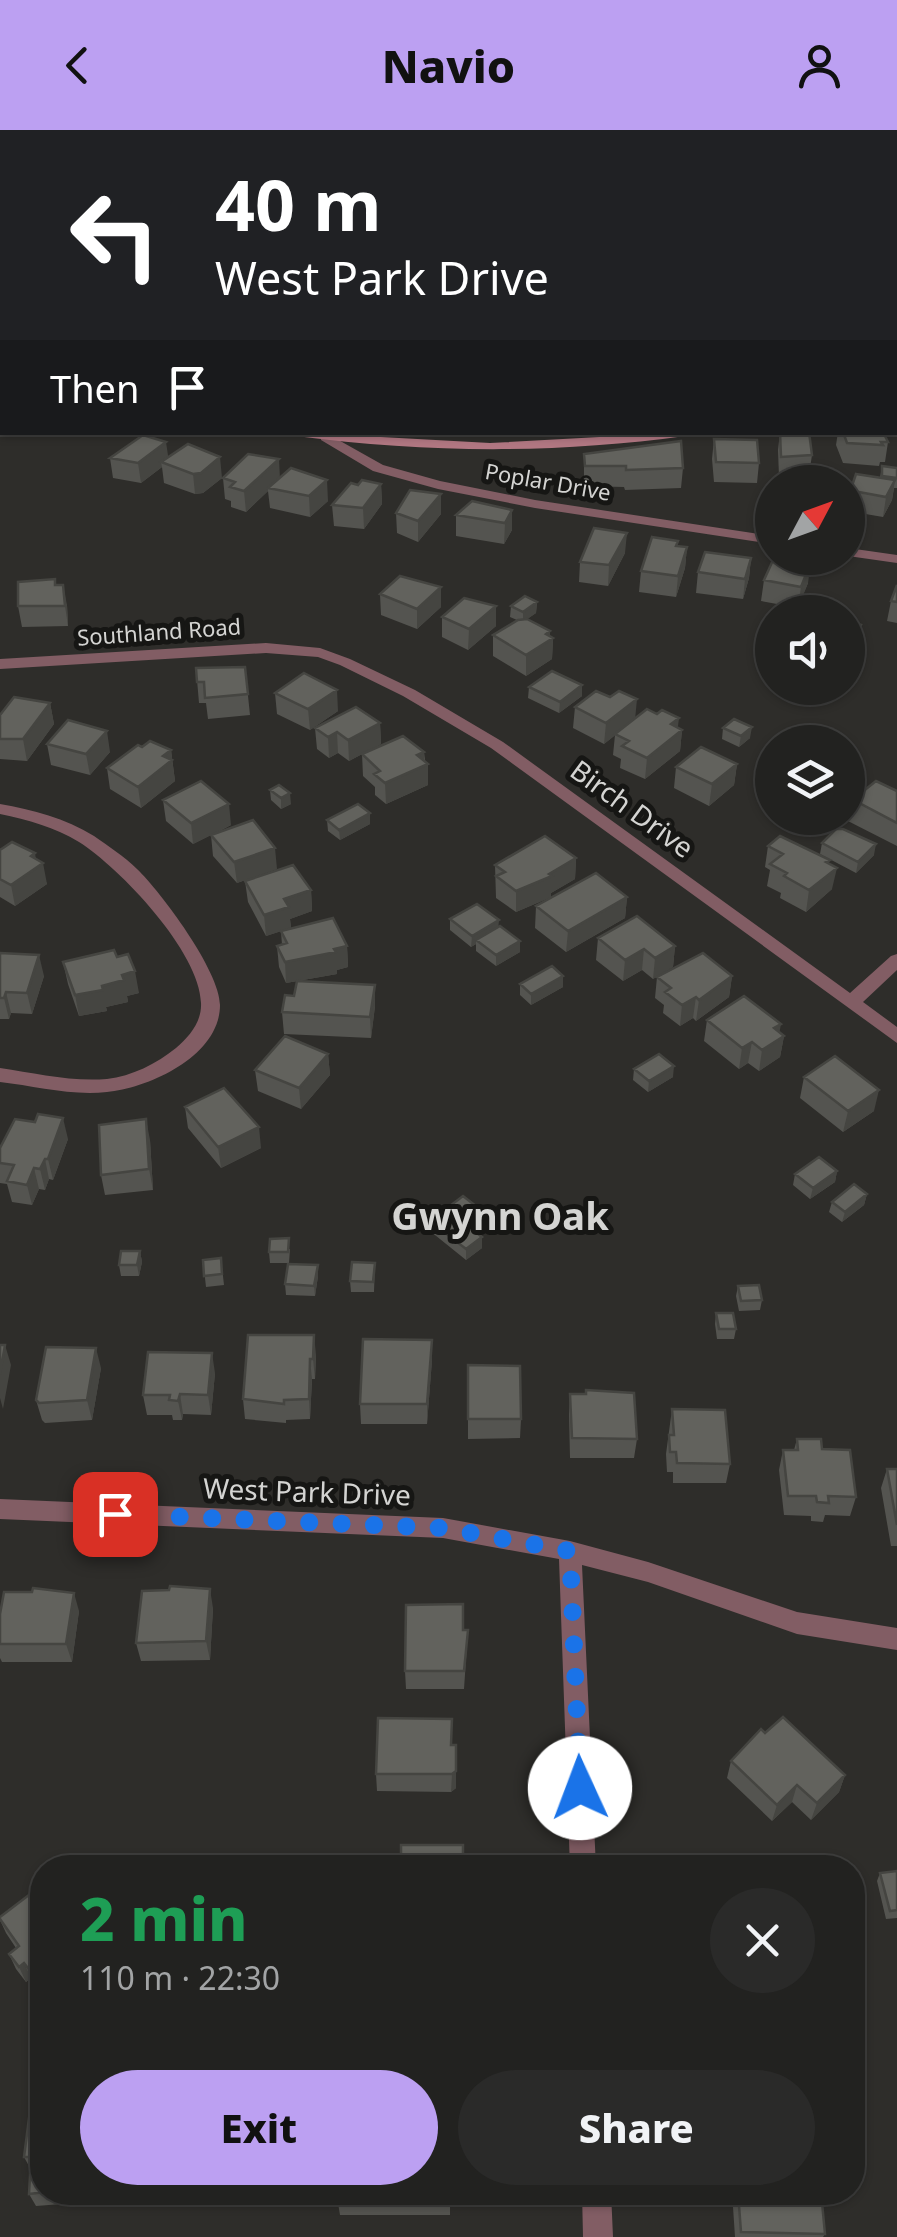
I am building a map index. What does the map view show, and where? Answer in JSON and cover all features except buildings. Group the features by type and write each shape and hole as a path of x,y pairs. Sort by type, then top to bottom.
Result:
{"main road":[{"path":"314,435 406,446 517,449 667,435"}],"street":[{"name":"Poplar Drive","path":"326,437 378,468 438,484 535,504 755,537"},
{"path":"865,554 897,559"},
{"name":"Southland Road","path":"0,664 266,648 320,652"},
{"name":"Birch Drive","path":"320,652 409,693 497,745 897,1036"},
{"path":"0,809 58,824 93,844 132,874 198,964 208,985 211,1008 200,1034 180,1055 152,1073 120,1084 87,1086 0,1075"},
{"path":"851,1003 897,960"},
{"name":"West Park Drive","path":"0,1509 443,1528 570,1551 648,1572 797,1623 897,1639"},
{"path":"570,1551 582,1855"},
{"path":"597,2205 598,2237"}],"district":[{"name":"Gwynn Oak","path":"500,1217"}],"route":[{"path":"115,1514 443,1528 570,1551 580,1788"}]}
